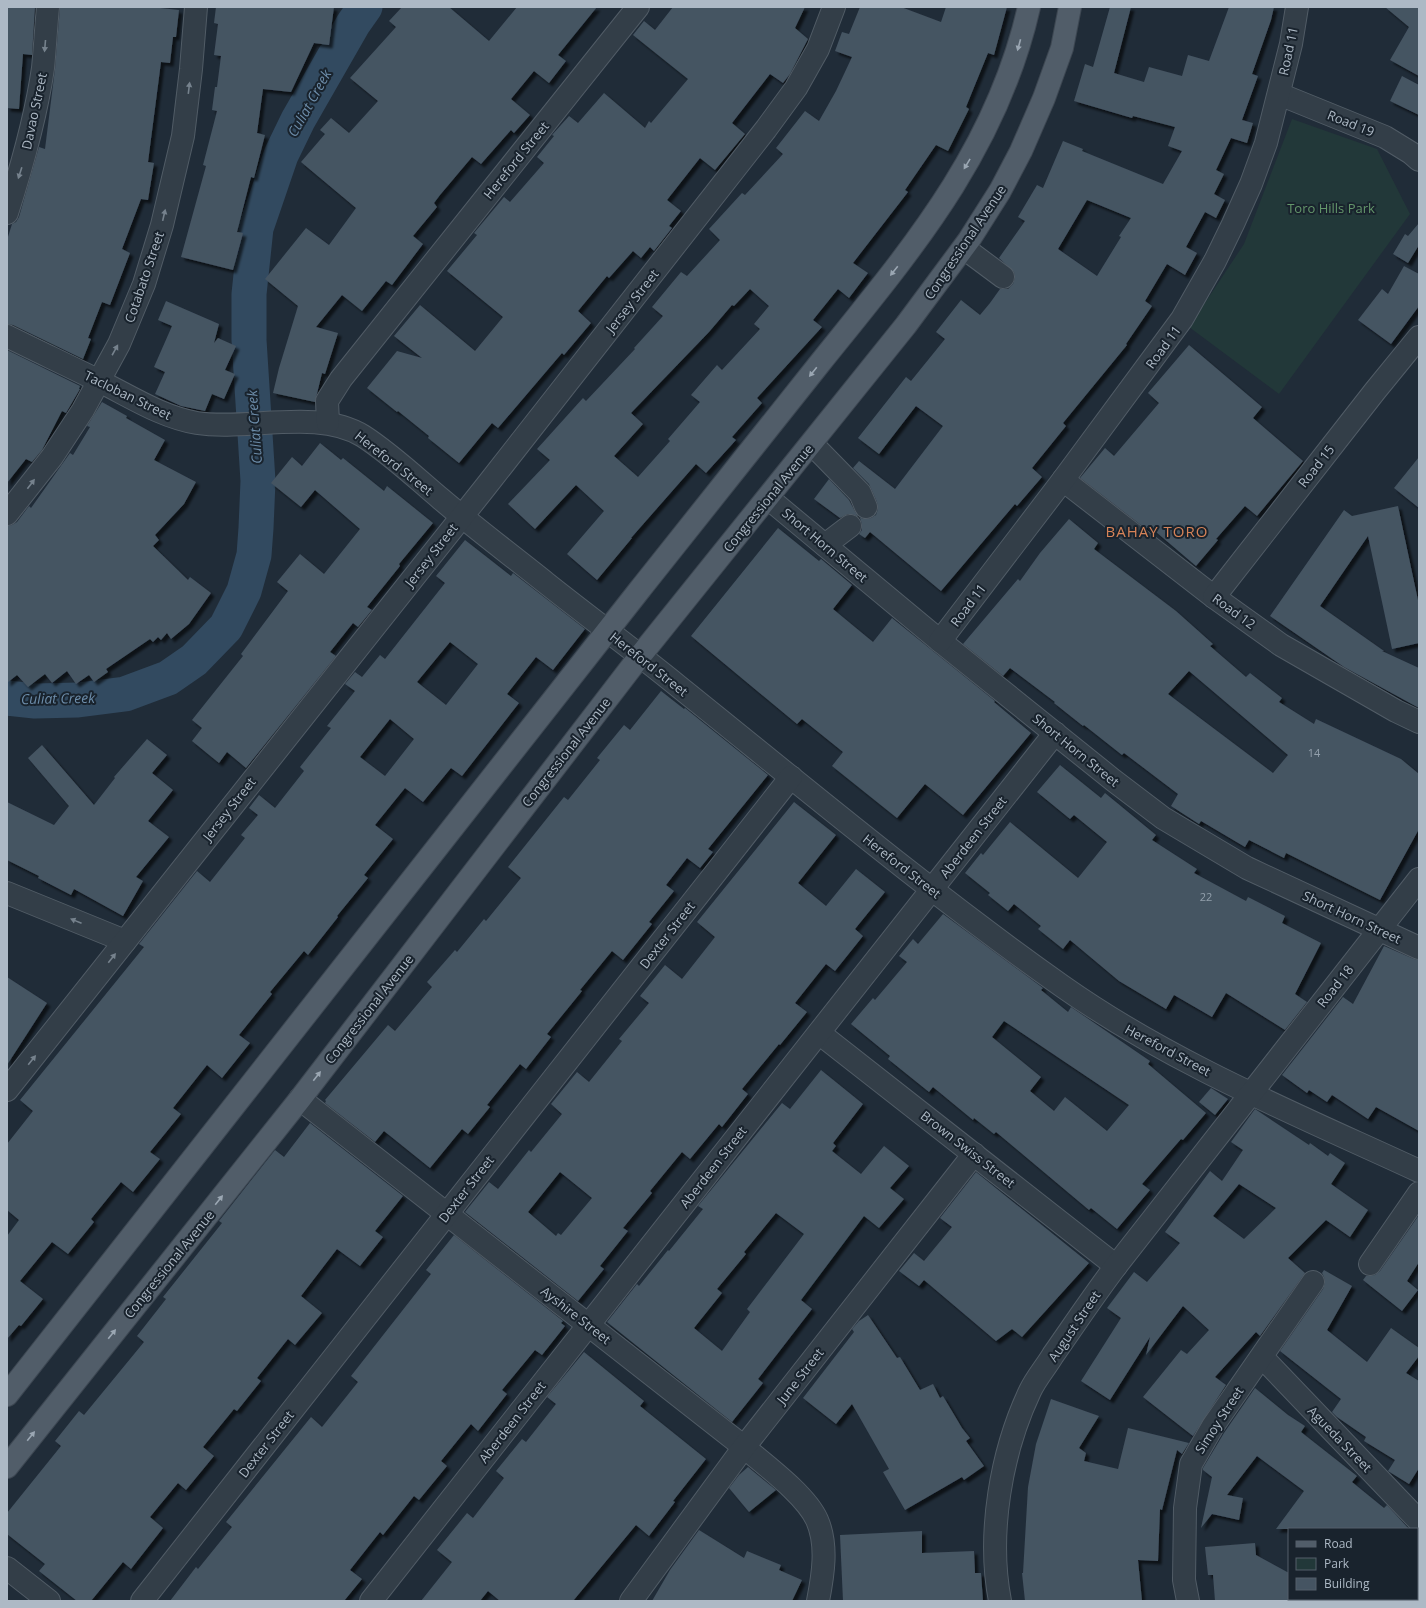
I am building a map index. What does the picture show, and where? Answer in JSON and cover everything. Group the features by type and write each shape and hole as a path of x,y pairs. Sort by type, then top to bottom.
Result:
{"main road":[{"path":"7,1395 607,632 904,259 935,215 970,160 995,111 1013,65 1029,7"},
{"name":"Congressional Avenue","path":"7,1467 300,1099 640,656 812,444 906,325 966,244 1000,191 1021,151 1044,98 1062,48 1070,7"}],"street":[{"name":"Davao Street","path":"7,213 23,162 43,68 48,7"},
{"name":"Cotabato Street","path":"7,514 52,457 82,410 119,344 144,284 162,225 183,136 191,69 196,7"},
{"name":"Hereford Street","path":"638,7 341,379 327,401 328,423 360,434 379,448 461,516 607,632 640,656 931,889 1064,988 1141,1037 1251,1093 1419,1172"},
{"name":"Jersey Street","path":"7,1090 766,129 796,88 818,49 834,7"},
{"name":"Road 11","path":"940,641 1063,480 1182,319 1215,262 1256,170 1266,143 1291,44 1297,7"},
{"name":"Road 19","path":"1279,94 1385,137 1411,153 1419,160"},
{"path":"966,244 1000,269"},
{"name":"Tacloban Street","path":"7,336 148,406 176,418 198,423 328,423"},
{"name":"Road 15","path":"1214,597 1419,337"},
{"path":"812,444 860,493 866,507"},
{"name":"Road 12","path":"1063,480 1214,597 1293,653 1419,722"},
{"name":"Short Horn Street","path":"768,498 940,641 1163,818 1247,868 1419,948"},
{"path":"825,545 850,526"},
{"name":"Aberdeen Street","path":"371,1601 1054,733"},
{"name":"Dexter Street","path":"142,1601 791,777"},
{"name":"Road 18","path":"1251,1093 1419,879"},
{"path":"7,893 125,941"},
{"name":"Brown Swiss Street","path":"819,1033 1116,1266"},
{"name":"August Street","path":"1000,1601 997,1585 995,1535 999,1497 1007,1458 1017,1424 1031,1390 1083,1310 1251,1093"},
{"name":"Ayshire Street","path":"300,1099 744,1447 804,1500 817,1520 824,1553 818,1601"},
{"name":"June Street","path":"631,1601 744,1447 974,1154"},
{"path":"1370,1264 1419,1193"},
{"name":"Simoy Street","path":"1188,1601 1184,1580 1186,1508 1191,1464 1213,1426 1262,1357 1312,1282"},
{"name":"Agueda Street","path":"1262,1357 1419,1521"},
{"path":"7,1568 49,1601"}],"green space":[{"name":"Toro Hills Park","path":"1292,119 1377,149 1410,214 1279,394 1189,327 1244,244"}],"building":[{"path":"7,7 35,7 32,55 23,54 19,109 7,108"},
{"path":"60,7 151,7 179,10 176,37 173,37 170,63 161,62 148,162 154,163 148,200 141,199 122,249 130,253 110,305 102,302 88,338 91,339 83,359 13,325 7,324 7,240 12,224 16,222 19,217 39,147 45,149 55,69"},
{"path":"216,7 334,7 329,45 314,43 291,92 263,89 257,133 265,135 254,178 251,177 237,232 243,233 233,270 181,257 206,166 203,165 217,111 212,110 221,56 214,55 218,24 214,23"},
{"path":"402,7 449,7 489,41 517,7 597,7 558,55 566,61 549,83 534,71 511,99 530,115 514,133 511,130 481,164 472,157 434,203 437,207 413,236 423,244 392,285 386,281 362,311 342,295 316,327 338,333 325,374 322,373 315,402 273,393 298,306 265,279 306,228 329,245 356,208 301,162 325,134 320,130 331,118 349,133 378,101 350,78 396,27 389,21"},
{"path":"673,7 805,7 795,28 808,39 790,74 783,83 770,74 732,123 745,134 715,170 700,158 667,200 681,211 669,226 672,228 654,251 650,247 641,258 633,251 609,278 607,276 578,311 591,323 564,355 562,353 498,428 492,423 459,463 428,438 429,436 367,388 397,351 422,358 394,336 420,305 475,351 503,317 447,271 477,235 474,233 504,197 510,202 544,163 537,157 554,136 552,135 569,116 578,123 604,93 645,128 649,121 651,123 688,79 633,35 644,21 655,30"},
{"path":"860,7 901,7 941,22 946,7 1007,7 994,55 988,53 966,107 969,109 948,151 936,145 905,190 908,192 853,263 868,273 849,298 838,289 813,320 822,327 757,398 762,403 732,437 736,440 706,473 696,464 631,538 597,580 567,554 604,511 576,485 535,529 508,504 550,460 537,449 583,398 586,401 635,349 634,348 663,316 652,307 681,272 687,276 720,240 709,229 742,193 745,195 783,154 776,148 805,111 819,121 836,91 852,57 835,51 842,32 849,34","holes":["750,289 769,306 754,324 760,329 722,370 717,365 691,395 700,402 668,439 670,441 638,477 614,456 643,424 631,413 709,332 732,305 734,306"]},
{"path":"1110,7 1131,7 1114,73 1144,82 1149,67 1182,76 1188,55 1209,61 1229,7 1274,7 1271,20 1252,74 1258,76 1242,120 1253,123 1247,143 1231,138 1216,170 1224,174 1214,194 1225,200 1216,218 1205,212 1186,247 1197,253 1185,275 1167,264 1145,301 1152,306 1126,344 1127,345 1063,423 1066,426 1032,468 1042,477 1017,506 1015,504 941,591 870,532 865,538 859,534 862,530 859,517 864,519 871,518 876,515 878,509 877,502 869,484 853,468 859,461 895,489 943,426 916,406 879,454 858,438 906,377 911,381 945,339 936,332 961,300 980,315 1000,289 1008,289 1013,284 1015,278 1014,272 999,258 1025,221 1018,217 1037,185 1043,188 1063,141 1083,149 1082,151 1163,184 1182,151 1168,146 1175,127 1133,116 1132,118 1074,101 1085,64 1093,67","holes":["1087,200 1131,218 1119,236 1121,237 1097,276 1058,249"]},
{"path":"1385,7 1419,7 1419,76 1390,60 1409,27"},
{"path":"1402,76 1419,85 1419,115 1390,101"},
{"path":"1419,223 1419,245 1408,263 1393,254 1405,234 1408,236"},
{"path":"1404,266 1419,274 1419,306 1391,344 1358,320 1382,289 1388,294"},
{"path":"166,301 219,324 214,343 218,338 236,346 225,370 235,374 224,399 212,394 205,411 181,406 155,394 165,372 154,367 172,326 158,320"},
{"path":"1189,345 1262,407 1253,418 1303,461 1257,516 1245,506 1216,539 1218,540 1196,566 1149,526 1146,529 1080,478 1105,448 1114,456 1159,403 1148,393"},
{"path":"7,350 80,386 80,389 66,413 62,411 42,450 32,462 26,459 7,483"},
{"path":"102,402 127,416 126,418 165,440 154,460 196,482 184,504 155,535 159,540 153,546 188,580 190,577 211,593 189,624 171,639 167,633 161,640 158,637 153,642 150,639 106,669 108,672 94,682 89,675 76,684 67,671 52,683 45,674 28,687 17,675 7,683 7,526 17,522 29,506 31,508 70,453 73,455 90,427 87,426"},
{"path":"320,443 341,460 343,458 384,491 387,486 433,523 399,564 400,566 367,607 372,610 358,627 353,623 330,652 336,656 246,768 227,752 219,763 192,741 202,728 192,720 243,656 241,654 288,591 277,582 300,554 324,574 360,529 315,490 301,507 271,483 292,457 302,466"},
{"path":"1419,457 1419,508 1394,488"},
{"path":"829,479 849,500 858,517 848,514 840,518 814,499"},
{"path":"1398,506 1419,605 1419,643 1392,649 1368,536 1320,606 1384,651 1382,651 1419,668 1419,708 1344,667 1270,616 1344,510 1352,516"},
{"path":"1069,519 1098,543 1094,549 1176,611 1213,644 1210,646 1246,677 1250,673 1282,698 1279,702 1314,724 1316,719 1401,759 1419,774 1419,829 1380,900 1286,853 1284,858 1249,840 1245,847 1201,821 1199,824 1171,806 1178,794 1124,753 1122,755 1084,725 1083,726 1054,703 1055,702 1010,668 1003,676 963,644 1018,579 1020,581 1040,553","holes":["1189,671 1288,755 1273,773 1168,694"]},
{"path":"778,528 819,561 821,559 852,585 833,609 873,642 892,618 995,701 994,702 1031,733 963,815 925,784 897,818 832,766 843,752 802,719 797,724 691,636"},
{"path":"465,540 511,576 513,573 585,629 553,670 536,657 507,694 519,703 462,776 451,768 423,802 405,788 375,825 393,839 364,875 368,878 337,916 338,917 308,955 304,951 270,992 272,994 239,1035 250,1043 222,1078 207,1065 173,1108 181,1114 150,1152 160,1159 133,1192 121,1182 91,1219 94,1222 68,1254 52,1242 20,1281 43,1299 21,1326 19,1325 7,1339 7,1236 19,1220 7,1210 7,1144 33,1111 20,1100 144,947 139,944 197,871 210,882 245,838 241,835 258,815 249,808 259,795 275,808 304,771 300,767 331,728 327,726 355,691 345,684 355,672 362,677 380,655 385,659 445,583 436,576","holes":["450,642 478,664 446,705 417,682","390,719 414,739 385,776 360,757"]},
{"path":"661,691 684,709 685,708 768,775 708,849 713,852 700,868 687,858 666,885 674,891 649,922 652,924 623,960 612,951 547,1034 551,1037 526,1069 520,1064 487,1105 490,1107 468,1134 462,1129 430,1168 384,1131 375,1142 325,1103 325,1100 388,1025 395,1031 432,987 427,982 455,950 457,952 484,919 486,921 521,878 508,867 564,797 568,800 600,760 597,758 624,725 630,730"},
{"path":"147,739 167,755 152,773 173,790 148,821 169,837 136,877 143,881 123,916 74,889 71,895 38,878 39,876 7,860 7,802 54,825 69,806 28,758 42,745 94,805 115,778 114,777"},
{"path":"1060,765 1101,798 1105,793 1156,835 1152,840 1197,869 1194,873 1246,901 1248,897 1285,916 1282,923 1321,943 1295,994 1307,1002 1285,1030 1226,993 1212,1017 1174,995 1166,1009 1119,981 1070,940 1063,949 1038,929 1041,926 1014,904 1008,911 988,895 990,893 965,873 981,853 983,855 1010,822 1078,878 1107,842 1074,815 1070,819 1037,792"},
{"path":"794,802 836,835 798,883 826,906 856,869 885,892 855,929 863,936 835,971 826,964 795,1003 807,1012 742,1089 748,1094 722,1127 719,1124 690,1159 682,1152 650,1191 652,1193 623,1228 628,1231 600,1266 604,1269 578,1301 465,1212 489,1182 498,1189 529,1150 531,1152 562,1114 551,1104 577,1072 589,1082 622,1041 619,1039 649,1003 640,996 665,965 682,979 715,937 697,922","holes":["560,1172 592,1198 561,1235 558,1233 556,1236 528,1212"]},
{"path":"943,914 1043,988 1041,990 1068,1012 1071,1007 1150,1061 1148,1064 1206,1113 1142,1184 1150,1190 1117,1229 1091,1208 1089,1210 996,1132 994,1134 974,1118 973,1120 933,1087 929,1092 888,1059 890,1056 851,1024 873,998 875,1000 907,962 899,956 913,939 918,944","holes":["1004,1021 1129,1105 1107,1131 1065,1097 1054,1111 1030,1091 1041,1077 992,1037"]},
{"path":"1384,946 1419,960 1419,1131 1376,1107 1368,1119 1332,1095 1327,1102 1309,1090 1307,1093 1282,1075 1343,997 1353,1004"},
{"path":"7,977 47,1003 7,1065"},
{"path":"821,1070 863,1104 833,1143 836,1146 832,1151 861,1174 884,1146 909,1166 890,1188 904,1199 879,1228 864,1216 801,1300 812,1309 758,1379 763,1383 732,1422 607,1322 637,1284 639,1286 703,1209 698,1206 782,1103 790,1109","holes":["776,1213 804,1234 747,1309 750,1312 722,1351 694,1328 722,1293 717,1289 746,1254 744,1252"]},
{"path":"1211,1088 1228,1099 1215,1115 1199,1102"},
{"path":"1255,1109 1309,1145 1310,1143 1328,1156 1330,1153 1345,1163 1331,1184 1368,1210 1350,1237 1326,1220 1288,1258 1305,1273 1260,1336 1256,1332 1215,1377 1226,1385 1193,1436 1143,1397 1181,1350 1187,1354 1209,1330 1183,1306 1146,1355 1150,1337 1110,1400 1081,1381 1121,1318 1107,1308 1134,1272 1147,1282 1180,1243 1165,1232 1210,1171 1222,1181 1243,1150 1231,1142","holes":["1239,1184 1276,1208 1244,1239 1213,1216"]},
{"path":"310,1123 403,1196 375,1231 383,1237 360,1266 337,1249 301,1296 322,1313 295,1345 288,1339 257,1378 261,1381 237,1411 234,1409 203,1447 214,1456 186,1490 178,1483 150,1517 163,1528 131,1569 123,1562 91,1601 77,1601 39,1571 45,1564 7,1534 7,1513 61,1446 55,1441 79,1411 84,1415 144,1342 137,1336 166,1299 163,1297 222,1223 219,1221 275,1150 284,1157"},
{"path":"976,1172 1089,1263 1022,1337 1012,1329 996,1341 924,1280 919,1286 899,1271 914,1253 924,1261 952,1227 940,1218"},
{"path":"1419,1215 1419,1262 1407,1281 1418,1290 1402,1311 1363,1280 1366,1276 1375,1275 1380,1271"},
{"path":"454,1235 563,1321 561,1323 565,1326 542,1355 535,1350 502,1390 507,1394 478,1431 471,1424 441,1461 447,1466 419,1500 414,1496 383,1535 380,1532 350,1570 362,1579 344,1601 170,1601 196,1567 198,1569 232,1527 226,1522 311,1417 322,1427 358,1382 351,1376 431,1274 426,1270"},
{"path":"1324,1270 1352,1286 1327,1330 1367,1362 1391,1328 1419,1348 1419,1356 1406,1373 1419,1381 1419,1468 1409,1484 1388,1471 1395,1460 1364,1441 1366,1437 1332,1412 1341,1399 1280,1351 1323,1289 1325,1283 1322,1273"},
{"path":"868,1315 897,1358 900,1357 920,1390 933,1384 940,1398 943,1396 962,1428 970,1438 966,1441 984,1466 964,1480 962,1477 905,1510 883,1472 889,1469 852,1404 836,1424 803,1398 854,1332 852,1329 859,1321"},
{"path":"584,1352 644,1401 640,1406 706,1459 673,1501 675,1502 649,1536 636,1525 573,1601 500,1601 488,1591 480,1601 421,1601 452,1562 437,1550 467,1513 473,1518 504,1478 496,1471 522,1439 526,1442 556,1404 547,1397"},
{"path":"1255,1388 1288,1415 1305,1426 1301,1432 1357,1476 1352,1482 1384,1508 1387,1505 1408,1528 1276,1529 1304,1491 1257,1456 1227,1495 1243,1498 1239,1520 1212,1514 1201,1528 1212,1477 1203,1470 1203,1468 1224,1433"},
{"path":"1051,1399 1099,1416 1079,1448 1086,1453 1084,1461 1118,1469 1128,1428 1189,1443 1182,1454 1177,1450 1162,1510 1160,1509 1158,1561 1138,1560 1142,1601 1025,1601 1022,1573 1028,1487 1036,1444"},
{"path":"748,1467 776,1490 749,1512 729,1488 739,1475"},
{"path":"699,1530 744,1558 747,1551 781,1565 779,1570 802,1580 792,1601 652,1601 670,1570"},
{"path":"922,1531 922,1553 974,1551 975,1573 981,1573 983,1601 843,1601 840,1535"},
{"path":"1255,1543 1256,1555 1288,1572 1289,1601 1215,1601 1213,1575 1208,1575 1205,1547"}],"waterway":[{"name":"Culiat Creek","path":"7,698 35,701 78,700 125,694 168,678 194,660 226,627 244,591 254,555 258,481 249,340 249,294 256,228 281,155 298,120 353,24 365,7"}],"district":[{"name":"BAHAY TORO","path":"1157,531"}]}
